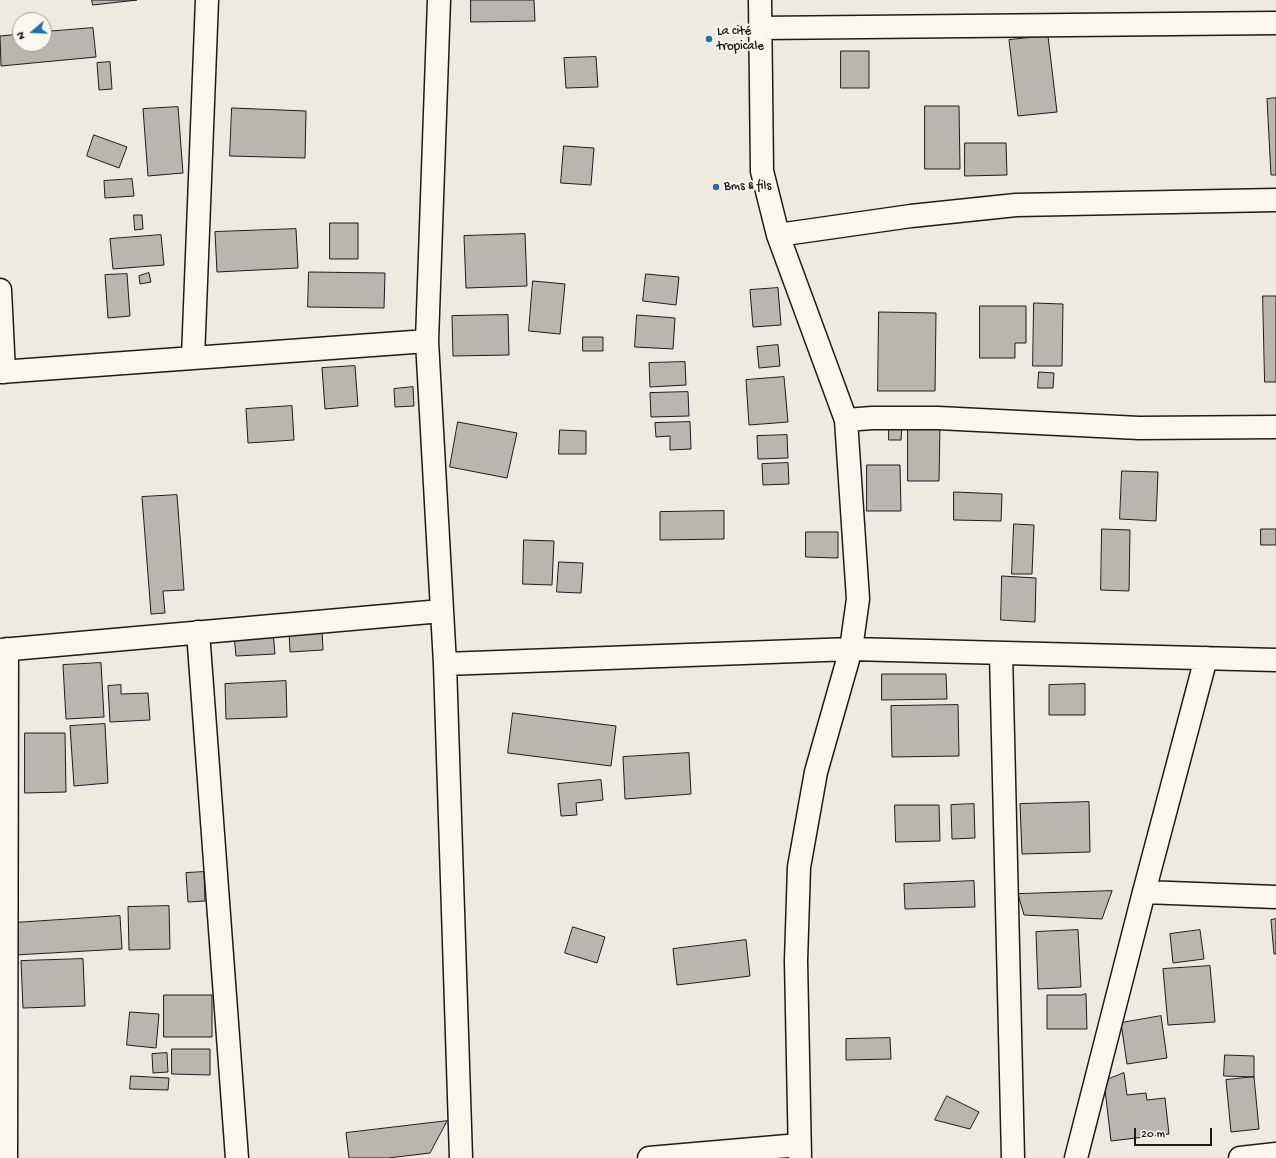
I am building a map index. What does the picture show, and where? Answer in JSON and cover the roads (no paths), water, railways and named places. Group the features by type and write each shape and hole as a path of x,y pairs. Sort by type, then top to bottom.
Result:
{"street":[{"path":"193,358 207,0"},
{"path":"439,0 426,341 445,664 461,1158"},
{"path":"649,1158 800,1151 796,961 799,867 816,772 852,649 858,599 846,420 778,235 762,171 760,0"},
{"path":"760,28 1276,24"},
{"path":"778,235 911,216 1016,205 1276,200"},
{"path":"0,290 2,372 426,341"},
{"path":"846,420 872,418 938,418 1139,428 1276,427"},
{"path":"6,1158 3,649 441,610"},
{"path":"198,632 237,1158"},
{"path":"445,664 852,649 1276,660"},
{"path":"1001,653 1013,1158"},
{"path":"1076,1158 1206,658"},
{"path":"1144,892 1276,897"},
{"path":"1240,1158 1276,1154"}],"place":[{"name":"La cité tropicale","path":"709,39"},
{"name":"Bms & fils","path":"716,187"}]}
